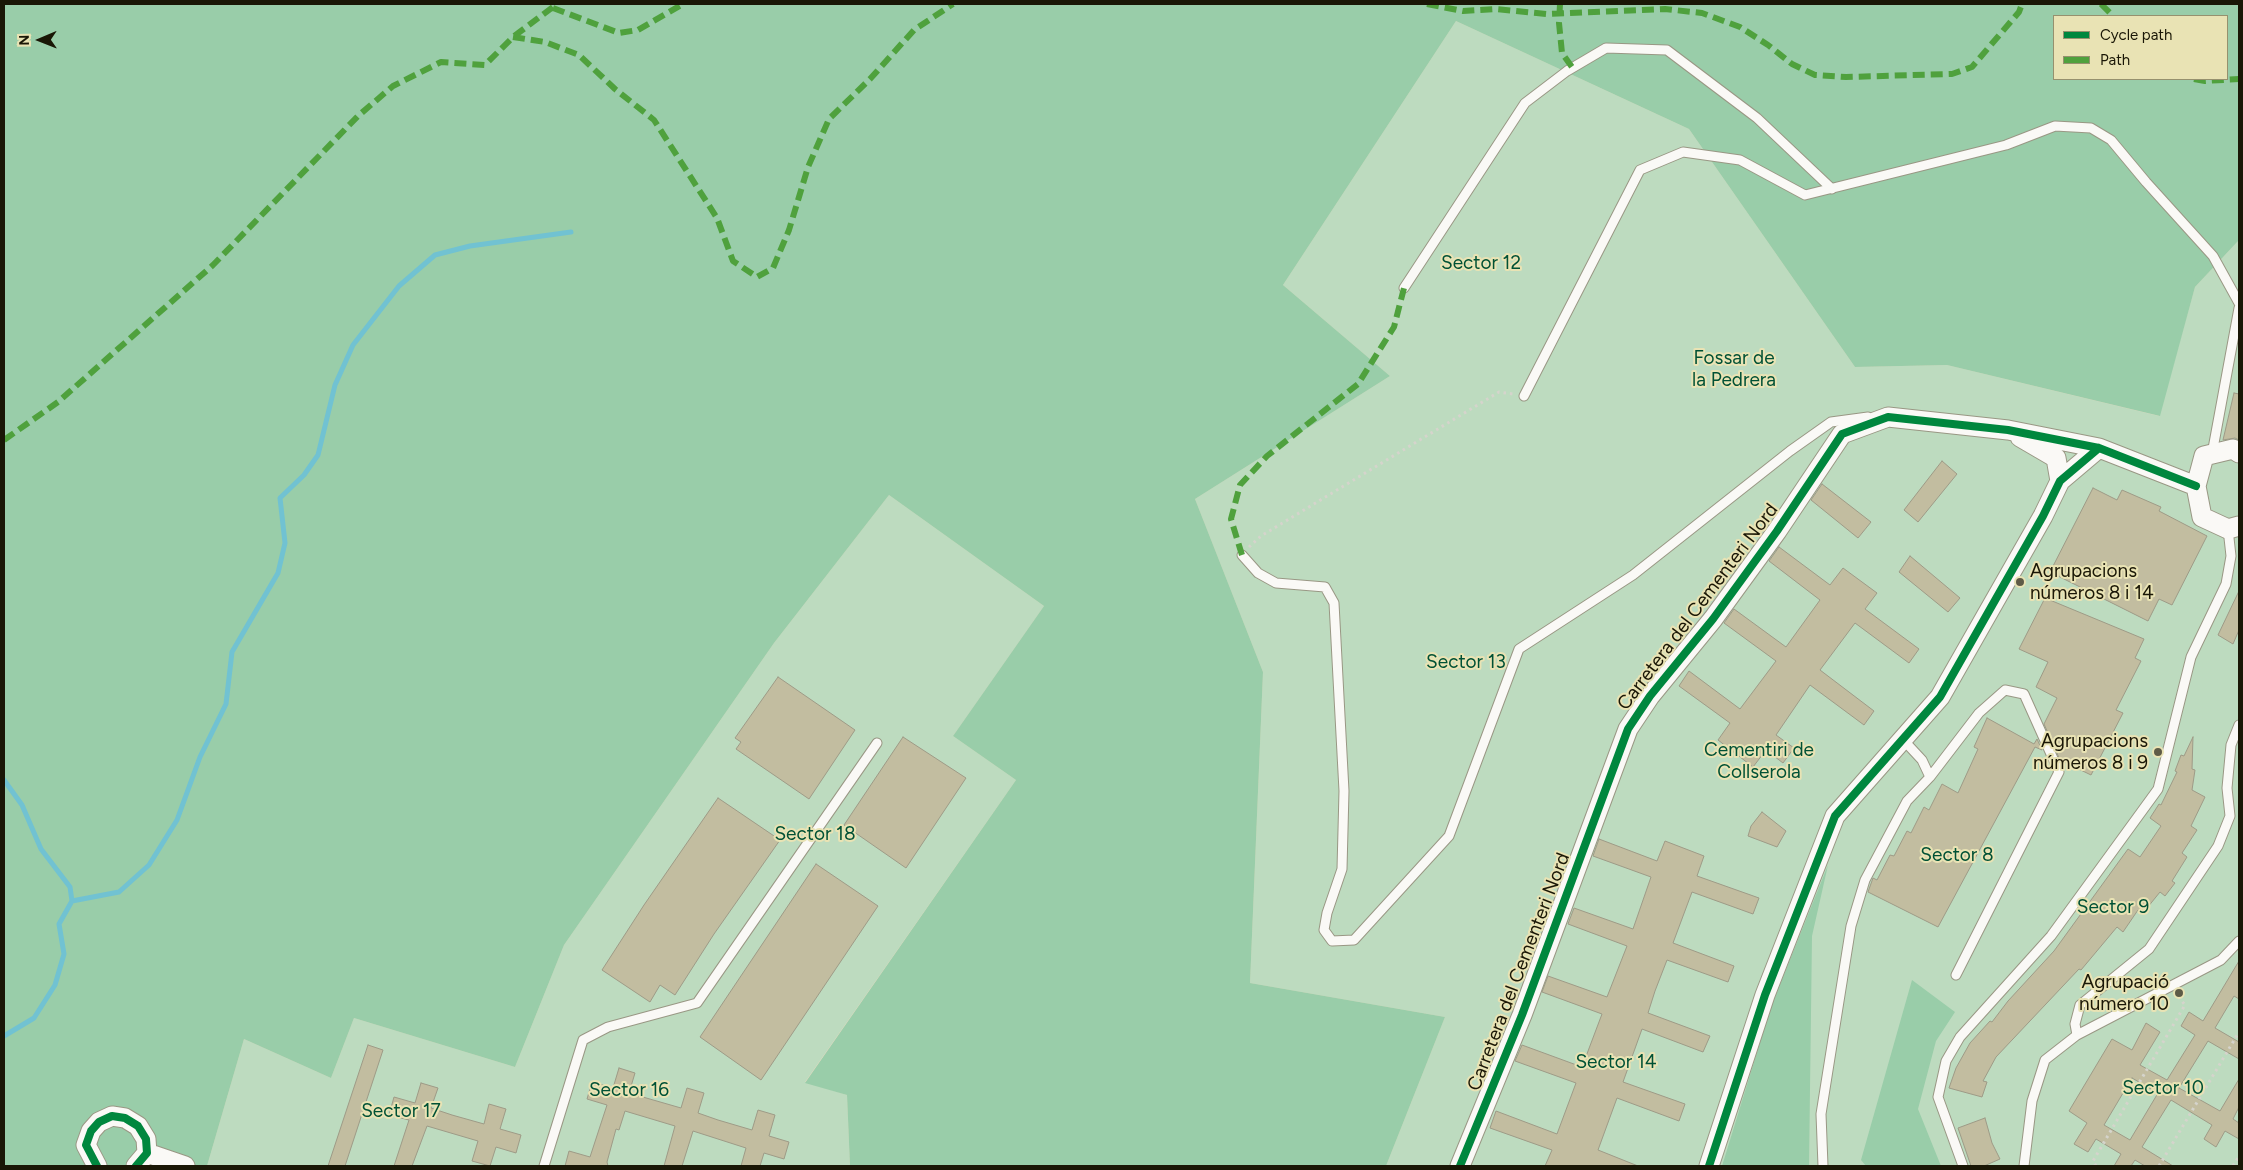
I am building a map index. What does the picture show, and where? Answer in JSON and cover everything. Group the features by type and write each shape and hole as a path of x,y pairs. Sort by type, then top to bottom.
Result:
{"street":[{"name":"Carretera del Cementeri Nord","path":"1460,1166 1522,1014 1628,729 1650,696 1731,595 1842,434 1888,417 2008,430 2099,448 2196,486"},
{"name":"Carretera del Cementeri Nord","path":"2008,430 2056,458 2060,481"},
{"path":"1709,1166 1765,995 1835,816 1940,698 2043,516 2060,481 2099,448"},
{"path":"2234,528 2202,517 2196,486 2204,456 2233,449 2239,453"},
{"path":"91,1164 86,1145 91,1131 99,1122 112,1116 125,1118 138,1126 146,1139 142,1160 185,1166"}],"lane":[{"path":"1404,288 1525,103 1566,71 1606,48 1666,50 1758,118 1832,189"},
{"path":"1524,396 1640,170 1683,152 1740,160 1805,195 2006,145 2055,126 2091,128 2111,140 2213,256 2239,303"},
{"path":"2212,454 2239,308"},
{"path":"1242,555 1258,573 1276,583 1325,587 1334,603 1344,790 1342,869 1327,913 1324,930 1332,941 1354,940 1449,836 1519,649 1633,575 1790,451 1831,422 1888,417"},
{"path":"1963,1166 1938,1097 1946,1061 1960,1037 2051,936 2158,789 2191,657 2226,584 2234,528"},
{"path":"1823,1166 1821,1114 1851,926 1865,880 1907,800 1930,777 1979,712 2005,690 2024,694 2059,772 1956,976"},
{"path":"2077,1035 2075,1024 2080,1005 2149,950 2218,846 2230,816 2227,788 2231,746 2239,725"},
{"path":"1900,742 1909,746 1922,760 1930,777"},
{"path":"544,1166 583,1040 608,1027 697,1003 877,743"},
{"path":"2024,1166 2032,1100 2045,1060 2077,1035 2221,960 2239,941"}],"path":[{"path":"1242,555 1261,536 1499,392 1524,396"},
{"path":"2096,1166 2092,1160 2185,1005 2170,987"},
{"path":"2159,1166 2239,1032"},
{"path":"2233,1166 2239,1156"}],"green space":[{"path":"4,4 2239,4 2239,240 2195,287 2160,416 1947,365 1855,367 1689,129 1456,21 1283,285 1390,376 1195,499 1263,672 1250,983 1445,1017 1386,1166 850,1166 847,1095 805,1083 1016,780 953,736 1044,606 889,495 774,643 564,945 515,1067 354,1018 331,1078 244,1039 207,1166 4,1166"},
{"name":"Cementiri de Collserola","path":"1456,21 1689,129 1855,367 1947,365 2159,416 2195,287 2239,240 2239,1166 1386,1166 1445,1017 1250,983 1263,672 1195,499 1390,376 1283,285"},
{"path":"889,495 1044,606 953,736 1016,780 805,1082 847,1095 850,1166 207,1166 244,1039 331,1078 354,1018 515,1067 564,945 774,643"},
{"path":"1828,865 1812,936 1809,1166 1722,1166 1771,1007"},
{"path":"1912,980 1955,1012 1936,1041 1918,1109 1941,1166 1866,1166 1861,1160"}],"building":[{"path":"2234,393 2239,394 2239,440 2235,438 2223,440"},
{"path":"1942,461 1957,474 1918,522 1904,510"},
{"path":"1822,484 1871,522 1858,538 1811,500"},
{"path":"2093,488 2117,500 2122,490 2161,507 2159,511 2207,536 2172,605 2159,599 2148,621 2050,572"},
{"path":"1779,547 1830,585 1843,568 1877,593 1865,609 1919,649 1909,663 1855,623 1820,670 1874,711 1864,725 1810,685 1776,735 1794,748 1783,763 1766,750 1753,767 1718,740 1730,723 1679,686 1689,671 1740,709 1776,661 1724,623 1734,609 1786,647 1820,600 1769,561"},
{"path":"1910,556 1960,598 1948,612 1899,572"},
{"path":"2239,591 2239,630 2233,644 2218,635"},
{"path":"2045,598 2144,639 2135,658 2141,661 2116,710 2123,713 2091,775 2060,760 2044,724 2057,698 2036,687 2048,662 2019,649"},
{"path":"778,677 855,730 809,799 736,749 741,742 735,738"},
{"path":"1987,718 2034,744 2037,739 2042,750 2035,747 1938,927 1868,892 1873,878 1877,880 1890,855 1894,856 1907,831 1911,833 1924,807 1929,810 1942,784 1958,793 1978,749 1974,747"},
{"path":"903,737 966,778 906,868 844,825"},
{"path":"2193,737 2192,769 2195,770 2192,790 2205,797 2191,826 2197,830 2182,853 2187,857 2172,881 2175,883 2165,896 2160,892 2143,913 2138,910 2123,932 2117,927 2081,970 2079,969 1996,1057 1983,1081 1987,1082 1982,1097 1949,1088 1956,1068 1970,1043 1990,1021 1992,1022 2008,1001 2054,951 2128,849 2140,857 2161,826 2150,818 2159,804 2161,805 2177,772 2175,771 2181,755 2184,756"},
{"path":"718,798 780,840 714,934 675,995 660,985 650,1002 602,970 644,905"},
{"path":"1762,812 1786,831 1777,847 1748,836 1751,826"},
{"path":"1599,839 1657,861 1665,841 1704,856 1697,876 1759,898 1753,914 1692,892 1673,943 1734,966 1728,982 1667,960 1655,991 1648,1013 1710,1036 1703,1052 1642,1029 1623,1082 1685,1104 1679,1121 1617,1098 1598,1150 1638,1166 1545,1166 1552,1150 1490,1128 1496,1111 1557,1134 1576,1083 1515,1061 1522,1045 1582,1067 1602,1014 1542,992 1548,976 1607,997 1627,946 1568,924 1574,908 1633,929 1651,877 1593,856"},
{"path":"816,864 878,906 761,1080 700,1037"},
{"path":"2239,961 2239,999 2234,996 2215,1028 2239,1042 2239,1059 2208,1041 2179,1088 2220,1111 2239,1079 2239,1107 2233,1119 2239,1123 2239,1139 2225,1131 2216,1147 2204,1139 2212,1125 2171,1100 2142,1147 2173,1166 2145,1166 2135,1160 2131,1166 2114,1166 2121,1154 2096,1139 2088,1152 2074,1144 2087,1123 2069,1111 2112,1039 2132,1050 2146,1023 2160,1032 2140,1065 2167,1080 2195,1035 2181,1026 2189,1012 2203,1021","holes":["2132,1078 2158,1093 2130,1140 2104,1125"]},
{"path":"368,1045 383,1050 345,1166 328,1166"},
{"path":"619,1068 635,1073 629,1093 681,1108 687,1088 704,1093 698,1113 718,1120 752,1130 758,1110 775,1115 769,1136 789,1142 784,1159 764,1153 760,1166 741,1166 746,1148 693,1131 682,1166 664,1166 675,1126 625,1111 619,1130 616,1129 607,1162 608,1166 565,1166 569,1151 590,1157 607,1105 587,1099 592,1082 613,1088"},
{"path":"421,1083 438,1088 431,1108 452,1115 484,1124 489,1104 506,1109 500,1129 521,1135 516,1153 496,1147 490,1166 472,1161 478,1141 427,1126 412,1166 394,1166 409,1120 389,1115 394,1097 415,1103"},
{"path":"1985,1118 1992,1143 2000,1159 1984,1166 1971,1166 1958,1128"}],"waterway":[{"path":"4,1036 34,1018 55,985 64,954 59,924 72,901 119,892 149,865 177,820 200,757 226,704 232,652 278,573 285,543 280,498 304,475 318,455 335,385 353,345 399,286 435,255 470,246 571,232"},
{"path":"4,780 22,805 41,849 70,887 72,901"}],"marked path":[{"path":"4,440 58,402 213,265 358,116 393,86 441,62 485,65 513,37 557,4"},
{"path":"553,8 619,33 638,30 683,4"},
{"path":"513,37 545,42 579,55 615,89 654,120 717,218 733,261 757,277 773,268 789,230 808,167 829,119 870,79 914,30 953,4"},
{"path":"1427,4 1463,11 1496,9 1547,14 1665,9 1702,13 1740,27 1768,45 1792,64 1815,75 1846,77 1952,74 1972,67 2019,12 2022,4"},
{"path":"1560,4 1559,23 1562,53 1572,67"},
{"path":"2101,4 2112,15"},
{"path":"2228,80 2239,79"},
{"path":"2200,80 2222,80"},
{"path":"1242,555 1231,519 1240,485 1267,456 1358,384 1394,327 1404,288"}],"cycle path":[{"path":"1460,1166 1522,1015 1628,729 1650,696 1713,619 1777,531 1842,434 1888,417 2008,430 2099,448 2196,486"},
{"path":"1709,1166 1765,995 1835,816 1940,697 2043,516 2060,481 2099,448"},
{"path":"97,1166 86,1145 91,1131 99,1122 112,1116 125,1118 138,1126 146,1139 147,1153 136,1166"}],"place":[{"name":"Agrupacions números 8 i 14","path":"2020,582"},
{"name":"Agrupacions números 8 i 9","path":"2158,752"},
{"name":"Agrupació número 10","path":"2179,993"}],"park label":[{"name":"Sector 12","path":"1481,263"},
{"name":"Fossar de la Pedrera","path":"1734,369"},
{"name":"Sector 13","path":"1466,662"},
{"name":"Sector 18","path":"815,834"},
{"name":"Sector 8","path":"1957,855"},
{"name":"Sector 9","path":"2113,907"},
{"name":"Sector 14","path":"1616,1062"},
{"name":"Sector 10","path":"2163,1088"},
{"name":"Sector 16","path":"629,1090"},
{"name":"Sector 17","path":"401,1111"}]}
